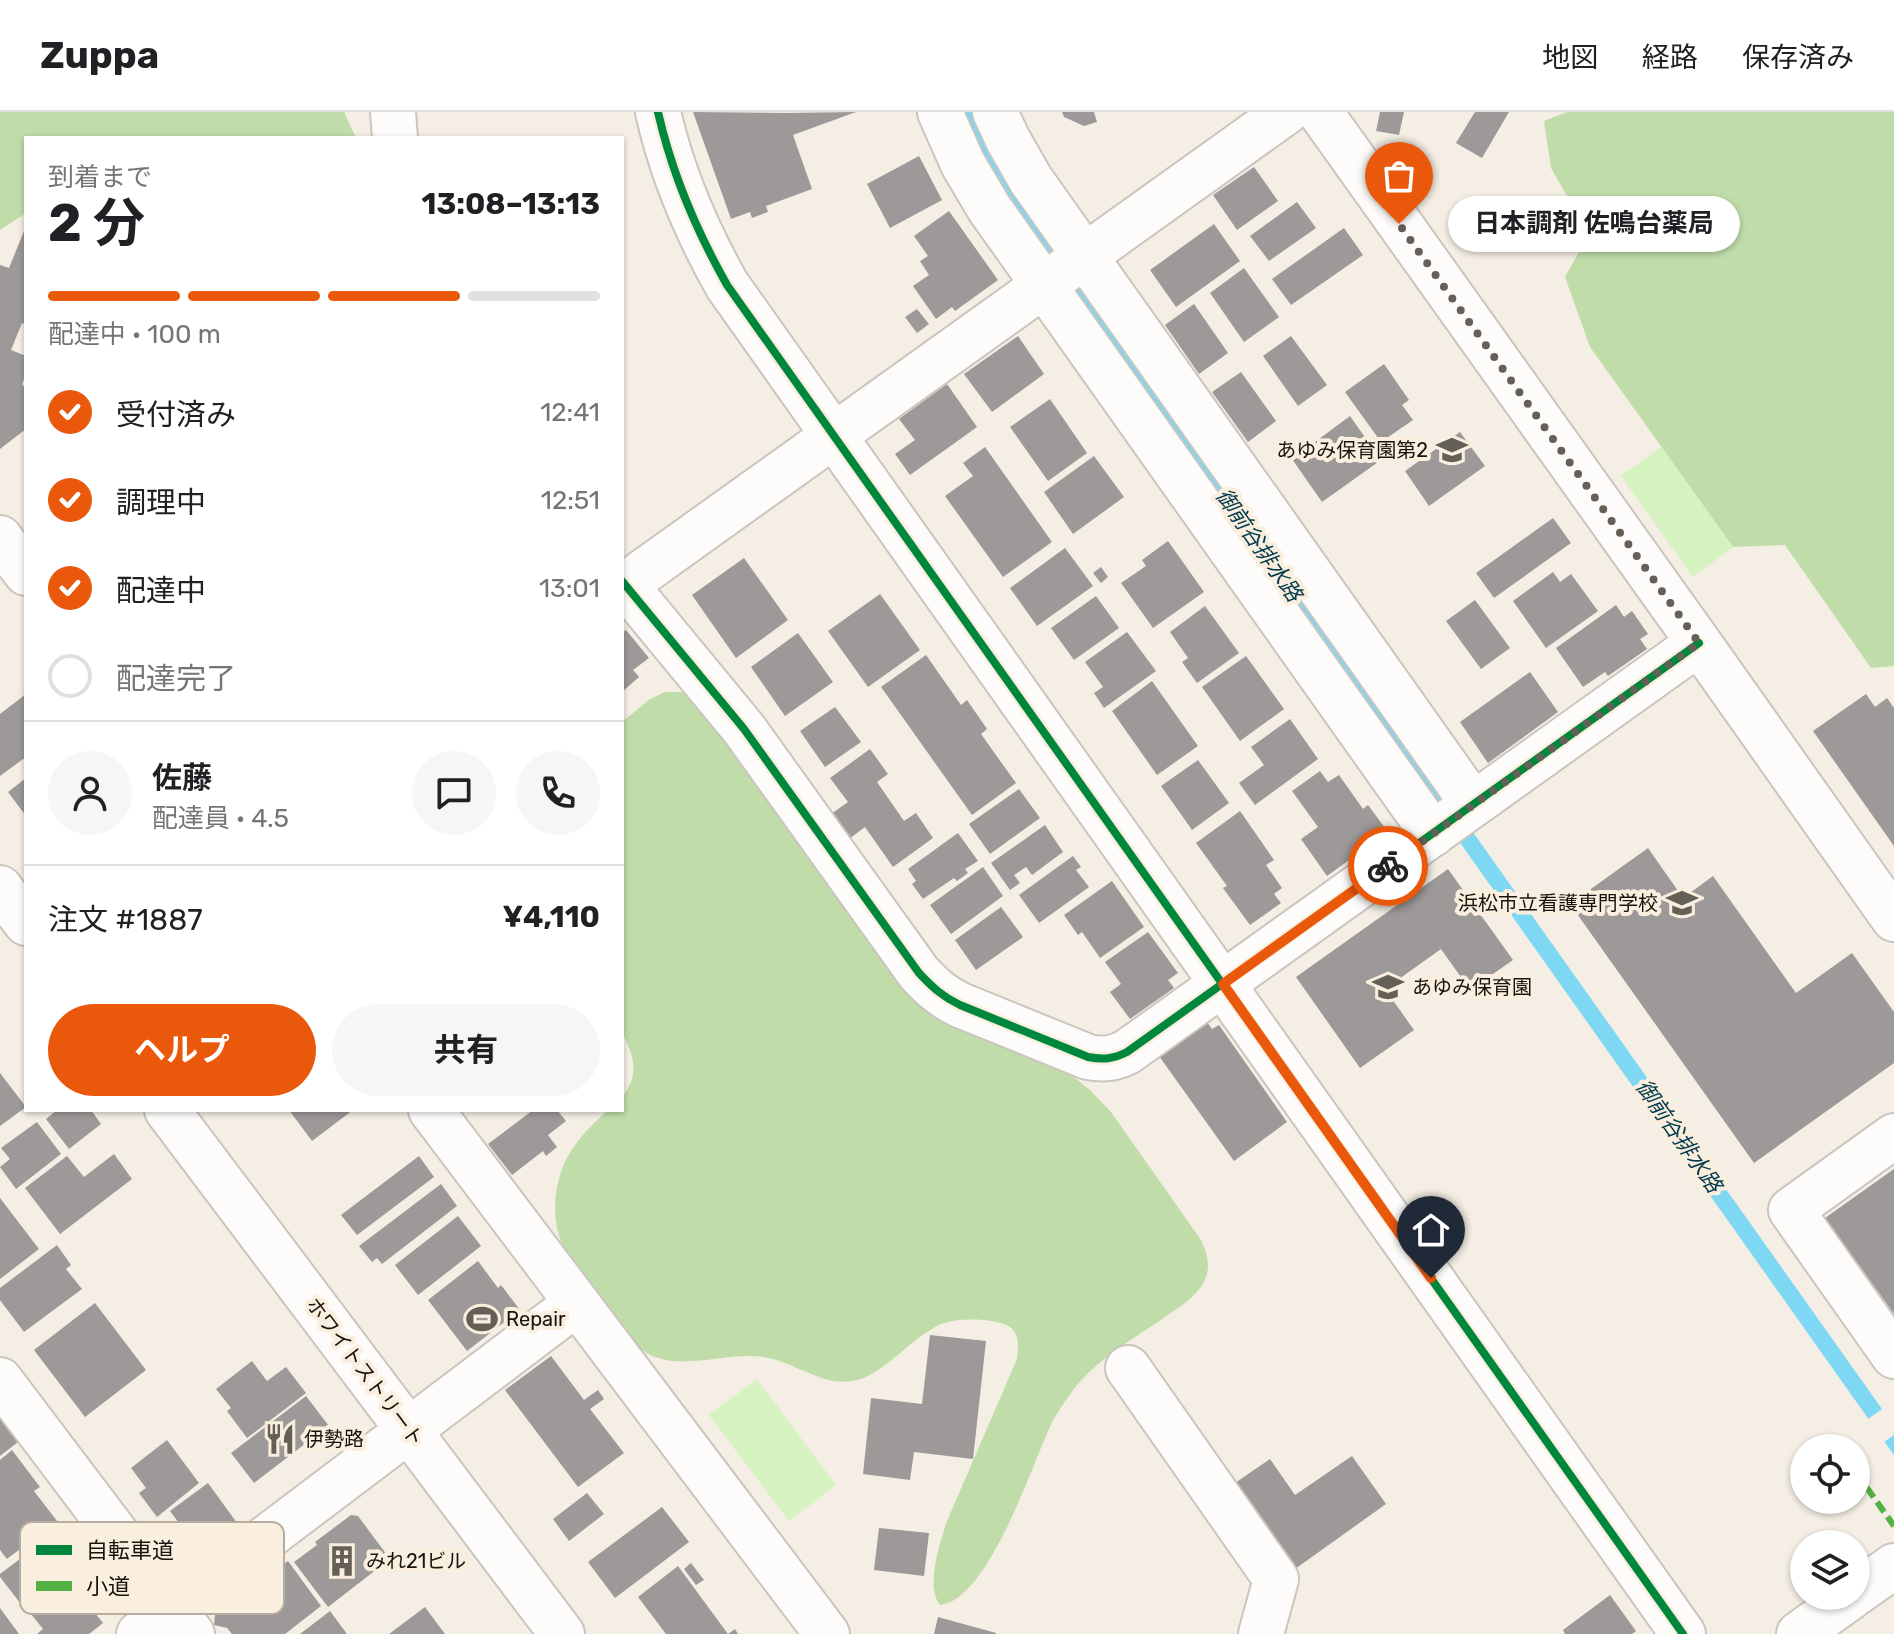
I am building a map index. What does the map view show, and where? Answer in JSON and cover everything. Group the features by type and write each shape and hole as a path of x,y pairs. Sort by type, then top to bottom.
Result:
{"street":[{"path":"393,112 395,136"},
{"path":"658,112 677,178 707,251 727,285 1683,1634"},
{"path":"940,112 963,164 989,208 1433,834"},
{"path":"995,112 1031,180 1473,804"},
{"path":"624,582 1286,112"},
{"path":"1320,112 1894,919"},
{"path":"624,584 744,729 919,973 945,997 1088,1057 1102,1060 1127,1052 1699,643"},
{"path":"0,888 24,920"},
{"name":"ホワイトストリート","path":"169,1112 562,1634"},
{"path":"433,1112 827,1634"},
{"path":"1894,1136 1791,1210 1894,1356"},
{"path":"284,1531 409,1430 577,1303"},
{"path":"1128,1368 1276,1579 1261,1634"},
{"path":"0,1380 97,1522"},
{"path":"1870,1583 1894,1566"},
{"path":"1799,1634 1833,1610"}],"green space":[{"path":"0,112 344,112 355,136 24,136 24,214 0,230"},
{"path":"1567,112 1894,112 1894,666 1871,668 1785,545 1733,547 1590,347 1565,277 1585,241 1580,219 1551,168 1544,121"},
{"path":"1661,447 1733,547 1693,577 1621,476"},
{"path":"665,692 681,692 695,701 728,741 904,985 1069,1073 1091,1091 1111,1112 1201,1240 1206,1254 1208,1269 1205,1280 1193,1297 1127,1342 1080,1381 1051,1424 1019,1501 990,1558 957,1598 940,1605 934,1587 938,1552 947,1521 1017,1359 1018,1340 1013,1330 1001,1323 982,1320 944,1323 924,1334 873,1373 849,1381 824,1379 764,1357 668,1360 647,1353 633,1341 574,1264 560,1239 555,1203 563,1167 576,1143 606,1112 624,1112 624,1094 634,1071 624,1036 624,720 650,699"},
{"path":"757,1379 836,1485 789,1521 709,1415"}],"water":[{"path":"958,112 976,112 1059,247 1045,257 1003,198"},
{"name":"御前谷排水路","path":"1084,284 1447,796 1434,806 1071,293"},
{"name":"御前谷排水路","path":"1470,828 1894,1426 1894,1455 1456,837"}],"pier":[{"path":"1885,1407 1894,1419 1894,1435 1881,1444 1865,1421"}],"building":[{"path":"693,112 856,112 793,135 812,189 766,206 768,212 752,218 750,212 731,219"},
{"path":"1062,112 1094,112 1097,122 1084,126 1064,117"},
{"path":"1380,112 1404,112 1399,135 1376,131"},
{"path":"1475,112 1509,112 1482,158 1456,143"},
{"path":"919,156 942,200 890,228 867,184"},
{"path":"1254,167 1278,201 1237,230 1213,195"},
{"path":"1297,202 1316,228 1269,261 1250,236"},
{"path":"949,211 998,280 955,311 952,307 936,319 913,286 929,275 920,261 928,256 914,236"},
{"path":"1214,224 1240,261 1176,307 1150,270"},
{"path":"1344,228 1363,255 1291,305 1272,279"},
{"path":"24,231 24,324 11,350 24,355 24,431 0,449 0,265 9,268"},
{"path":"1244,268 1279,317 1244,342 1210,293"},
{"path":"1194,304 1228,353 1199,374 1165,325"},
{"path":"917,309 929,324 917,333 905,317"},
{"path":"1018,336 1044,374 992,412 964,374"},
{"path":"1291,336 1327,385 1298,406 1263,356"},
{"path":"1384,364 1409,400 1402,405 1413,420 1381,442 1345,392"},
{"path":"1241,372 1276,421 1248,442 1212,392"},
{"path":"947,384 977,427 910,475 895,454 915,440 899,419"},
{"path":"1050,399 1087,453 1048,481 1010,427"},
{"path":"1350,416 1381,460 1322,502 1292,459"},
{"path":"1460,432 1485,466 1429,506 1405,471"},
{"path":"985,447 1052,542 1003,577 945,496 973,476 963,463"},
{"path":"1094,456 1124,497 1073,534 1044,492"},
{"path":"1553,518 1571,543 1494,598 1476,573"},
{"path":"1168,541 1204,592 1153,628 1121,583 1146,566 1142,560"},
{"path":"1065,548 1093,586 1037,626 1010,588"},
{"path":"744,558 788,620 736,658 692,595"},
{"path":"1101,567 1108,577 1101,583 1093,573"},
{"path":"1553,572 1560,582 1571,574 1598,611 1546,648 1513,601"},
{"path":"880,594 920,650 868,687 828,631"},
{"path":"1096,596 1119,628 1074,660 1051,628"},
{"path":"1475,600 1510,648 1481,669 1446,621"},
{"path":"1616,605 1624,617 1632,611 1648,634 1640,639 1647,649 1608,676 1605,672 1583,687 1556,648"},
{"path":"1205,606 1239,653 1197,683 1182,662 1188,658 1170,632"},
{"path":"626,630 649,658 633,670 639,677 624,690"},
{"path":"1127,632 1156,671 1104,708 1094,693 1103,687 1085,662"},
{"path":"798,633 833,682 785,716 751,667"},
{"path":"926,655 961,705 967,700 987,729 981,734 1016,783 972,815 881,687"},
{"path":"1246,656 1284,709 1240,741 1202,687"},
{"path":"1530,672 1558,712 1488,763 1460,722"},
{"path":"1152,681 1198,746 1157,775 1112,711"},
{"path":"1866,694 1875,707 1887,698 1894,708 1894,846 1813,731"},
{"path":"24,696 24,758 0,776 0,714"},
{"path":"835,707 861,742 825,767 800,731"},
{"path":"1290,719 1318,759 1255,805 1239,783 1264,765 1251,747"},
{"path":"870,749 888,774 877,782 904,821 916,813 933,838 893,867 865,827 849,839 831,814 848,802 830,778"},
{"path":"1198,760 1229,803 1192,830 1161,786"},
{"path":"1320,771 1328,782 1339,775 1363,809 1368,805 1388,832 1327,876 1301,839 1318,827 1292,791"},
{"path":"24,780 24,813 8,792"},
{"path":"1019,789 1040,818 990,854 969,824"},
{"path":"1240,811 1274,860 1266,865 1282,888 1274,894 1281,903 1250,925 1196,843"},
{"path":"1045,825 1063,852 1032,875 1026,867 1014,875 1020,883 1010,890 991,863"},
{"path":"958,833 978,861 965,869 968,873 957,881 954,878 923,899 912,884 916,881 908,869"},
{"path":"1648,848 1683,898 1713,876 1796,993 1852,953 1894,1012 1894,1063 1754,1163 1570,904"},
{"path":"1073,856 1081,867 1076,870 1089,887 1039,923 1019,895"},
{"path":"983,867 1003,896 951,934 930,905"},
{"path":"1448,869 1513,960 1470,990 1441,949 1385,989 1414,1030 1360,1068 1296,977"},
{"path":"1112,881 1144,927 1100,958 1082,932 1078,935 1064,915"},
{"path":"1001,907 1023,937 976,970 955,940"},
{"path":"1148,932 1178,973 1168,980 1174,988 1130,1019 1110,992 1121,984 1105,962"},
{"path":"1207,1022 1212,1029 1219,1025 1287,1122 1234,1161 1159,1056"},
{"path":"0,1073 24,1108 0,1126"},
{"path":"55,1112 92,1112 101,1124 69,1149 46,1119"},
{"path":"290,1112 350,1112 312,1141"},
{"path":"530,1112 559,1112 566,1121 548,1135 557,1147 546,1156 543,1151 512,1175 488,1144"},
{"path":"37,1122 61,1154 16,1189 0,1167 10,1159 1,1148"},
{"path":"114,1154 132,1179 60,1234 25,1188 67,1156 84,1177"},
{"path":"419,1156 434,1177 357,1235 341,1215"},
{"path":"1894,1169 1894,1314 1825,1218"},
{"path":"441,1184 457,1206 382,1264 377,1258 372,1262 359,1246"},
{"path":"0,1198 39,1249 0,1279"},
{"path":"458,1216 481,1246 418,1295 395,1265"},
{"path":"57,1245 71,1265 66,1269 82,1289 24,1332 0,1300 0,1288"},
{"path":"478,1261 520,1310 467,1351 428,1300"},
{"path":"95,1303 146,1370 85,1417 34,1350"},
{"path":"930,1335 986,1341 973,1459 914,1452 910,1480 863,1474 871,1398 922,1404"},
{"path":"551,1356 584,1400 598,1390 604,1399 590,1409 624,1453 578,1487 505,1390"},
{"path":"252,1361 267,1381 286,1367 306,1393 247,1438 227,1411 231,1408 216,1389"},
{"path":"306,1396 335,1434 320,1445 314,1437 254,1483 231,1453"},
{"path":"0,1418 18,1442 0,1456"},
{"path":"167,1440 199,1483 157,1517 139,1493 146,1488 131,1468"},
{"path":"12,1450 40,1487 34,1491 57,1521 20,1522 20,1549 7,1559 0,1550 0,1460"},
{"path":"1352,1456 1386,1504 1295,1569 1235,1483 1270,1459 1295,1495"},
{"path":"208,1483 236,1522 178,1522 170,1511"},
{"path":"587,1493 604,1514 569,1541 553,1519"},
{"path":"662,1507 689,1542 615,1598 588,1562"},
{"name":"みれ21ビル","path":"351,1515 358,1516 390,1559 328,1607 294,1562"},
{"path":"879,1528 929,1533 924,1576 874,1570"},
{"path":"20,1559 20,1603 0,1577"},
{"path":"288,1561 321,1606 285,1634 232,1634 227,1628 214,1625 215,1614 284,1614 284,1564"},
{"path":"691,1563 704,1580 696,1585 684,1569"},
{"path":"678,1566 728,1634 666,1634 638,1597"},
{"path":"1610,1595 1636,1631 1632,1634 1565,1634 1563,1630"},
{"path":"425,1607 445,1634 389,1634"},
{"path":"0,1608 19,1634 0,1634"},
{"path":"330,1611 347,1634 300,1634"},
{"path":"31,1614 96,1614 103,1623 89,1634 37,1634 43,1629"},
{"path":"938,1617 996,1633 996,1634 934,1634"}],"marked path":[{"path":"1870,1492 1894,1526"}],"cycle path":[{"path":"658,112 686,201 727,285 1683,1634"},
{"path":"624,583 744,729 928,983 960,1005 1088,1057 1098,1058 1127,1052 1699,643"}],"way so far":[{"path":"1388,866 1699,643 1399,224"}],"place":[{"name":"日本調剤 佐鳴台薬局","path":"1399,224"},
{"name":"あゆみ保育園第2","path":"1452,450"},
{"name":"浜松市立看護専門学校","path":"1682,903"},
{"name":"あゆみ保育園","path":"1388,987"},
{"name":"Repair","path":"482,1319"},
{"name":"伊勢路","path":"280,1439"},
{"name":"みれ21ビル","path":"342,1561"}],"route":[{"path":"1388,866 1223,984 1431,1278"}]}
